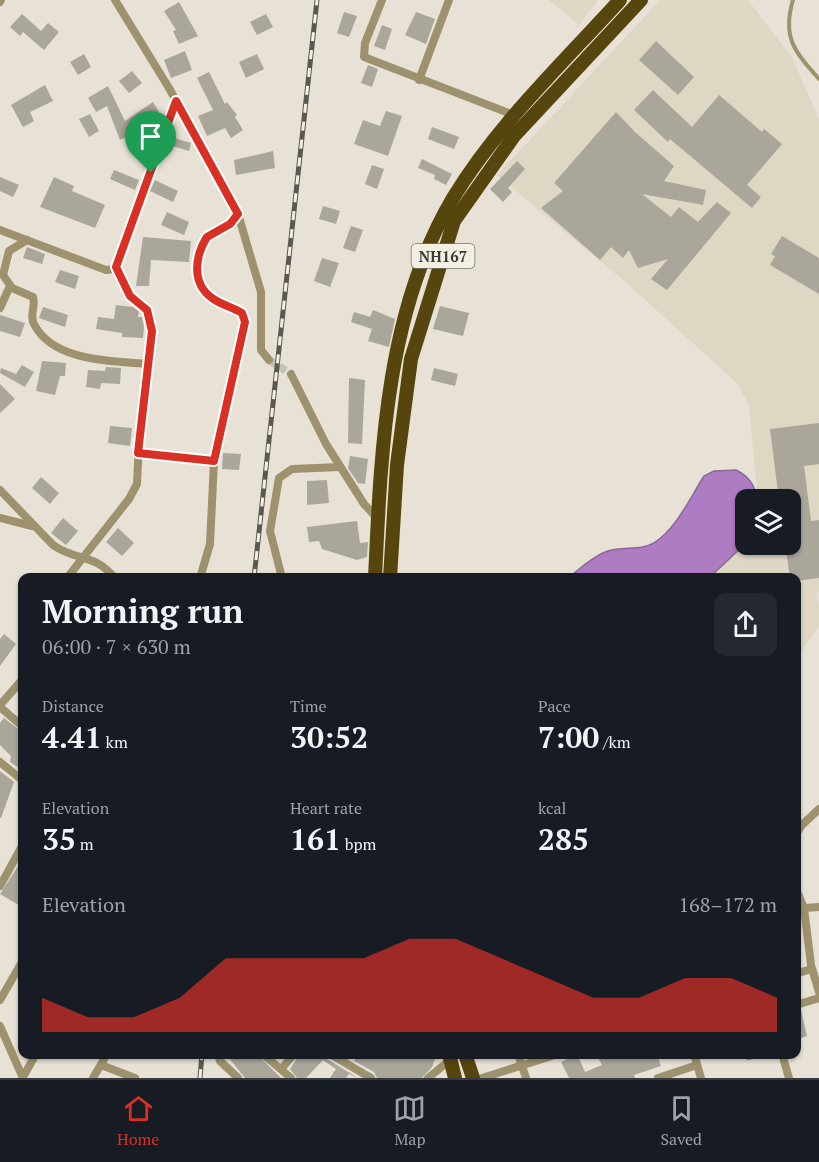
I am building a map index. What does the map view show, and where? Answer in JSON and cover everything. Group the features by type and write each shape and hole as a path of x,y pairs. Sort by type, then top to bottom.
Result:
{"highway":[{"name":"NH167","path":"375,573 377,518 392,372 407,304 431,243 453,198 514,114 620,0"},
{"name":"NH167","path":"390,573 397,465 411,359 454,221 514,136 641,0"},
{"path":"450,1059 455,1078"},
{"path":"467,1059 473,1078"}],"street":[{"path":"115,0 176,101 238,214 261,292 263,319 261,350 269,360"},
{"path":"382,0 365,44 364,57 419,80 514,114"},
{"path":"419,80 448,0"},
{"path":"0,230 111,271 116,267 176,101"},
{"path":"201,573 210,544 214,461 245,322 242,313 207,294 197,274 196,263 207,237 230,224 238,214"},
{"path":"27,240 9,251 3,275 10,286 33,297 33,323 38,331 75,356 93,360 148,364"},
{"path":"72,573 129,499 136,484 152,331 147,310 130,296 116,267"},
{"path":"0,308 10,286"},
{"path":"291,374 340,467 364,504 377,518"},
{"path":"138,453 214,461"},
{"path":"281,573 270,531 279,478 292,469 340,467"},
{"path":"0,490 21,509 33,526 62,552 104,565 111,573"},
{"path":"0,518 33,526"},
{"path":"18,685 0,706 18,722"},
{"path":"0,762 18,777"},
{"path":"801,826 819,808"},
{"path":"0,886 18,853"},
{"path":"801,901 819,992"},
{"path":"804,908 819,907"},
{"path":"0,1000 18,969"},
{"path":"801,1003 819,998"},
{"path":"0,1026 23,1078"},
{"path":"23,1078 33,1059"},
{"path":"93,1078 104,1059"},
{"path":"220,1059 238,1078"},
{"path":"269,1059 291,1078"},
{"path":"282,1068 290,1059"},
{"path":"339,1059 371,1078"},
{"path":"428,1078 447,1059"},
{"path":"520,1059 526,1078"},
{"path":"482,1078 543,1059"},
{"path":"695,1059 701,1078"},
{"path":"783,1059 789,1078"},
{"path":"101,1065 135,1078"},
{"path":"658,1078 697,1065"}],"lane":[{"path":"793,0 787,21 788,34 806,64 819,79"}],"shaded area":[{"path":"549,0 598,0 579,25"},
{"path":"660,0 748,0 792,58 819,119 819,592 815,593 819,605 819,626 801,651 801,573 714,573 735,551 735,555 801,555 801,489 757,489 749,406 738,384 623,280 497,175"},
{"path":"736,470 751,482 754,489 735,489 735,553 714,573 574,573 603,553 643,547 654,543 676,521 704,476 714,471"}],"building":[{"path":"179,2 198,36 179,44 173,31 176,30 164,11"},
{"path":"344,12 357,16 349,37 337,33"},
{"path":"416,12 435,19 426,44 405,35"},
{"path":"22,14 41,31 48,23 59,32 44,50 23,32 20,36 10,27"},
{"path":"266,14 273,27 257,35 250,22"},
{"path":"382,25 392,29 385,50 374,46"},
{"path":"656,41 694,77 678,95 639,60"},
{"path":"185,51 192,70 171,78 164,60"},
{"path":"84,54 91,67 78,75 70,62"},
{"path":"257,54 264,69 246,78 239,62"},
{"path":"368,65 378,69 372,87 361,83"},
{"path":"132,71 142,83 129,93 119,81"},
{"path":"209,72 225,104 227,102 237,115 235,117 243,130 231,138 225,128 207,136 198,116 213,110 197,78"},
{"path":"45,85 53,101 30,112 34,121 23,127 11,105"},
{"path":"108,86 125,121 153,102 159,112 143,121 147,127 120,140 107,106 96,112 88,98"},
{"path":"653,90 692,127 719,95 762,132 764,129 782,144 747,185 761,197 752,208 670,139 668,142 634,110"},
{"path":"386,111 402,116 388,156 354,144 363,120 380,126"},
{"path":"616,112 674,166 664,181 706,190 703,205 642,194 671,217 679,207 698,222 717,202 731,213 667,290 651,279 668,259 638,268 629,250 623,258 611,247 600,260 541,208 563,191 554,183"},
{"path":"90,114 99,131 89,137 79,119"},
{"path":"432,127 459,137 454,149 428,139"},
{"path":"171,137 191,143 189,151 169,145"},
{"path":"273,151 275,168 236,175 234,160"},
{"path":"422,159 452,174 446,185 434,179 435,175 418,168"},
{"path":"517,161 525,169 508,188 512,192 503,202 490,189"},
{"path":"372,165 384,169 377,189 365,184"},
{"path":"114,170 139,180 135,190 110,179"},
{"path":"0,177 19,185 13,197 0,191"},
{"path":"54,177 74,186 72,191 105,205 95,228 40,207"},
{"path":"155,180 178,191 173,202 150,191"},
{"path":"323,206 340,211 336,224 319,219"},
{"path":"167,212 189,222 184,235 161,225"},
{"path":"351,226 363,230 355,252 343,248"},
{"path":"782,236 819,258 819,294 770,265 775,256 771,254"},
{"path":"143,237 191,241 189,262 151,260 149,286 136,286"},
{"path":"27,247 45,254 42,264 23,258"},
{"path":"322,258 339,263 330,287 314,281"},
{"path":"60,270 79,276 75,289 55,282"},
{"path":"116,305 133,307 139,311 138,317 142,317 144,327 143,338 122,337 122,333 96,329 98,317 114,319"},
{"path":"440,306 469,313 463,336 433,329"},
{"path":"43,307 68,315 65,327 39,318"},
{"path":"373,310 395,319 389,347 368,341 372,329 351,322 354,312 370,317"},
{"path":"0,315 25,323 20,337 0,331"},
{"path":"42,361 66,363 65,376 60,376 55,395 36,391"},
{"path":"22,365 34,372 25,387 0,373 1,368 16,374"},
{"path":"106,367 121,368 120,384 101,383 100,389 86,387 88,370 105,371"},
{"path":"434,368 458,374 455,386 431,380"},
{"path":"349,378 365,380 362,444 348,443"},
{"path":"0,384 15,399 0,413"},
{"path":"819,423 819,464 804,466 811,521 819,520 819,578 801,580 801,573 789,573 787,555 801,555 801,489 778,489 770,429"},
{"path":"110,426 132,428 130,446 108,443"},
{"path":"223,453 241,454 239,470 222,469"},
{"path":"350,456 368,459 365,484 358,483 348,468"},
{"path":"41,477 59,493 50,504 32,488"},
{"path":"327,480 329,503 307,505 307,481"},
{"path":"63,518 78,531 66,545 51,533"},
{"path":"357,521 360,543 368,542 367,557 357,560 322,549 319,541 309,542 307,527"},
{"path":"118,528 134,543 122,556 106,542"},
{"path":"4,634 16,644 0,666 0,639"},
{"path":"4,718 18,729 18,767 10,762 11,756 0,745 0,723"},
{"path":"0,771 14,782 1,818 0,818"},
{"path":"18,866 18,905 0,894"},
{"path":"801,1010 807,1036 801,1038"},
{"path":"230,1059 262,1059 281,1078 245,1078"},
{"path":"297,1059 327,1059 358,1078 349,1074 346,1078 330,1078 336,1069 323,1060 306,1078 297,1078 290,1069"},
{"path":"355,1059 435,1059 432,1067 422,1078 377,1078 374,1072 354,1061"},
{"path":"567,1059 579,1059 585,1072 602,1065 599,1059 659,1059 661,1066 634,1075 635,1078 569,1078 561,1062"}],"tunnel":[{"path":"269,360 291,374"}],"railway":[{"path":"255,573 317,0"},
{"path":"200,1078 202,1059"}],"route":[{"path":"176,101 238,214 230,224 207,237 202,244 196,263 197,274 207,294 242,313 245,322 214,461 138,453 152,331 151,321 142,304 130,296 116,267 151,173 176,101"}]}
